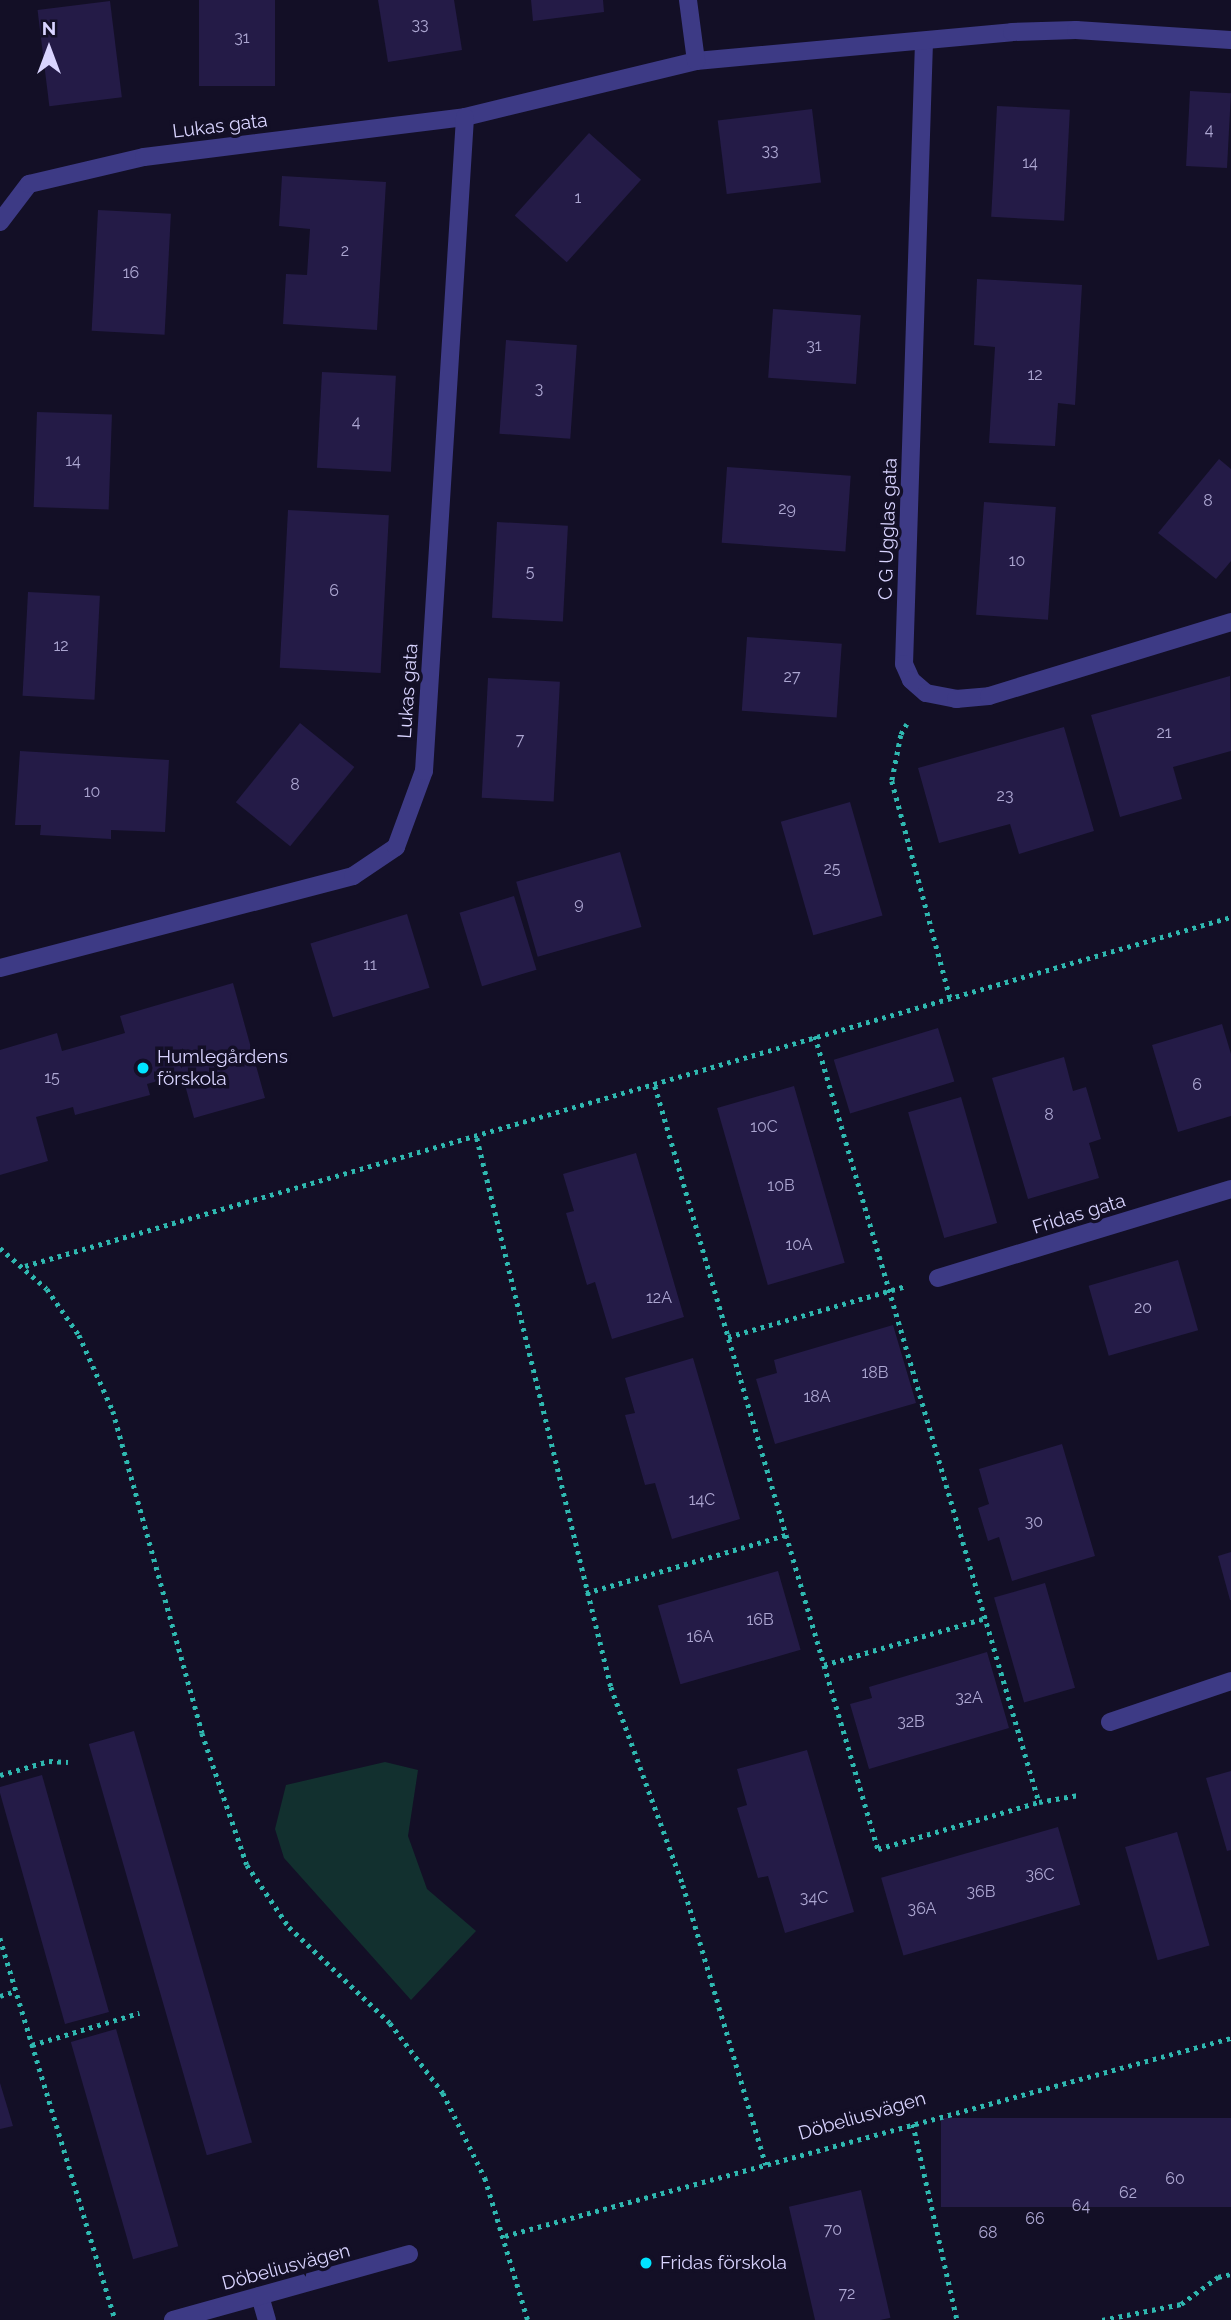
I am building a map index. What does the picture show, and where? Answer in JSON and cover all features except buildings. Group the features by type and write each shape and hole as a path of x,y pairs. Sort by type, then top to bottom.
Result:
{"street":[{"path":"688,0 696,61 1076,30 1231,40"},
{"name":"C G Ugglas gata","path":"925,42 904,664 911,680 926,693"},
{"name":"Lukas gata","path":"0,222 29,184 144,157 465,117 696,61"},
{"name":"Lukas gata","path":"0,968 353,876 396,847 424,771 465,117"},
{"path":"926,693 957,699 989,696 1231,622"},
{"name":"Fridas gata","path":"938,1278 1231,1189"},
{"path":"1110,1722 1231,1681"},
{"name":"Döbeliusvägen","path":"173,2320 409,2254"},
{"path":"260,2296 267,2320"}],"path":[{"path":"926,693 901,735 892,781 950,997"},
{"path":"25,1266 477,1138 815,1036 1231,917"},
{"path":"815,1036 1039,1802"},
{"path":"655,1086 878,1849 1039,1802 1078,1795"},
{"path":"477,1138 537,1372 586,1593 611,1687 683,1885 766,2165"},
{"path":"0,1248 25,1266 79,1335 113,1411 206,1746 247,1865 289,1927 390,2023 443,2093 480,2167 505,2236 528,2320"},
{"path":"728,1337 938,1278"},
{"path":"586,1593 786,1535"},
{"path":"824,1665 986,1618"},
{"path":"0,1775 49,1761 68,1762"},
{"path":"0,1938 115,2320"},
{"path":"0,1996 15,1991"},
{"path":"32,2045 139,2013"},
{"name":"Döbeliusvägen","path":"505,2236 1231,2038"},
{"path":"913,2124 957,2320"},
{"path":"1102,2320 1181,2304 1218,2277 1231,2274"}],"green space":[{"path":"385,1762 418,1770 408,1836 427,1889 476,1931 411,2000 284,1858 275,1829 286,1785"}],"place":[{"name":"Humlegårdens förskola","path":"143,1068"},
{"name":"Fridas förskola","path":"646,2263"}]}
